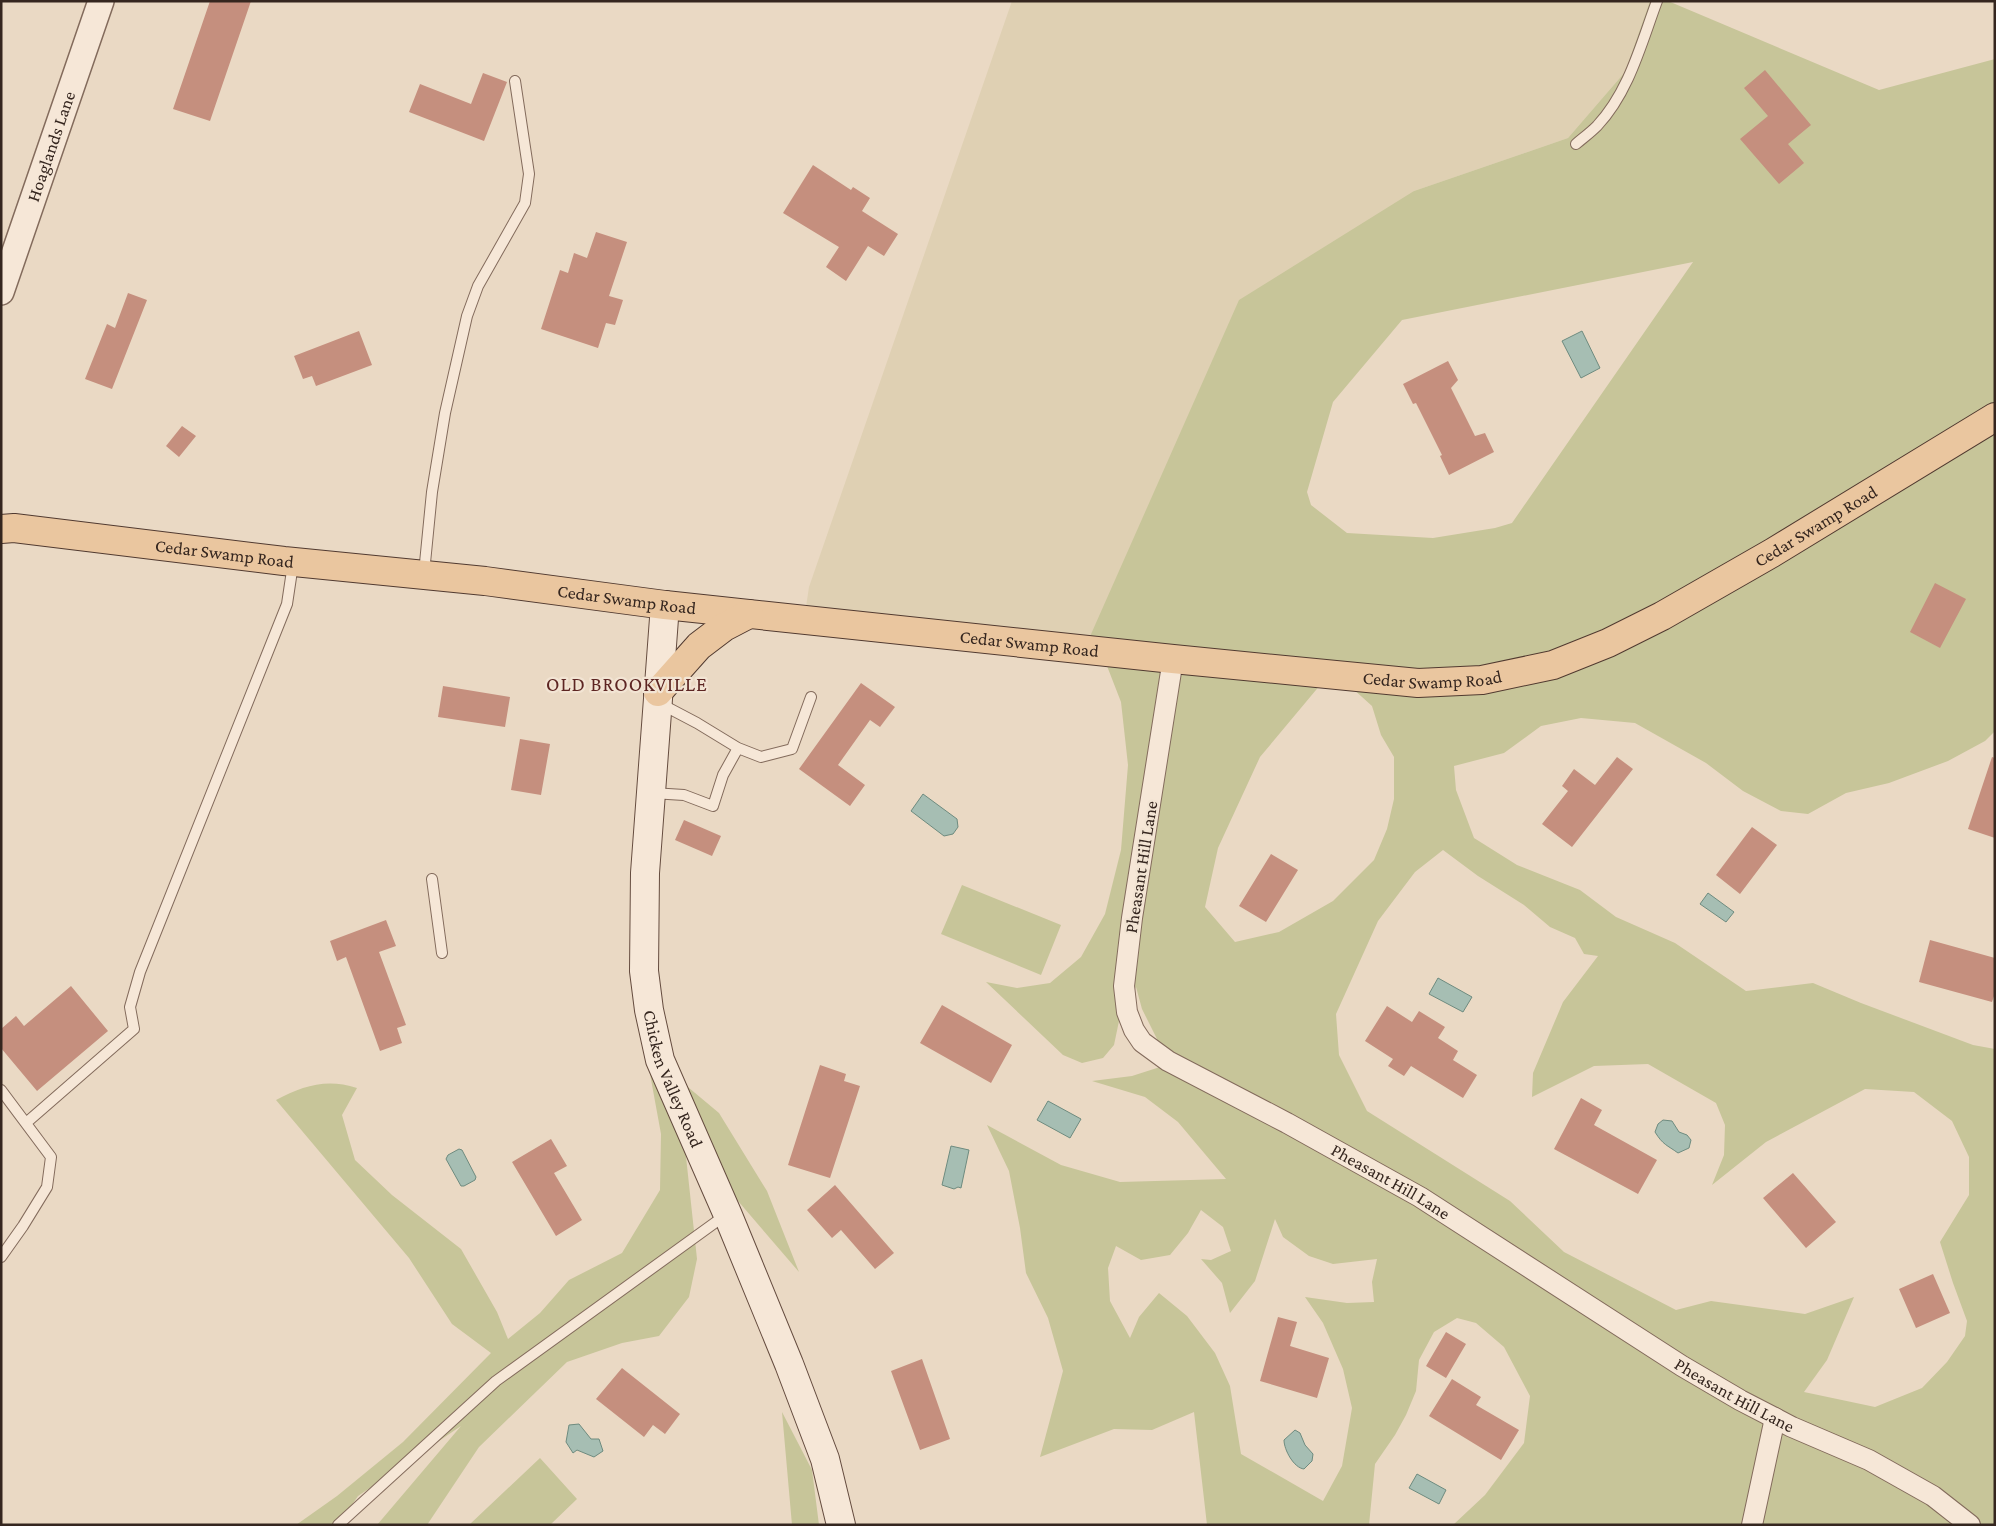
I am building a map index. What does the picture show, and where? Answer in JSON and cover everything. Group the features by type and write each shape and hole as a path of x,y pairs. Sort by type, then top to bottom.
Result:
{"main road":[{"name":"Cedar Swamp Road","path":"1,529 14,528 294,562 493,582 665,605 1173,660 1418,683 1482,680 1554,665 1608,643 1662,616 1779,548 1995,417"},
{"name":"Chicken Valley Road","path":"665,605 645,873 644,971 649,1010 660,1060 727,1213 789,1364 822,1451 841,1525"},
{"path":"658,698 699,646 724,627 749,614"}],"street":[{"name":"Hoaglands Lane","path":"1,292 101,1"},
{"name":"Pheasant Hill Lane","path":"1173,660 1132,918 1124,986 1127,1012 1134,1030 1142,1042 1168,1061 1287,1122 1420,1197 1682,1366 1740,1400 1775,1418 1869,1460 1933,1496 1970,1525"},
{"path":"1752,1525 1775,1418"}],"lane":[{"path":"1576,144 1596,126 1614,103 1630,75 1657,1"},
{"path":"424,575 432,492 445,413 467,316 478,286 525,203 529,174 515,81"},
{"path":"26,1123 134,1029 130,1007 140,972 287,604 294,562"},
{"path":"658,698 738,748 760,757 792,749 811,698"},
{"path":"651,793 684,795 714,806 723,775 738,748"},
{"path":"432,879 442,953"},
{"path":"1,1090 51,1157 46,1187 23,1226 1,1257"},
{"path":"338,1525 496,1381 727,1213"}],"shaded area":[{"path":"1012,1 1650,1 1625,72 1568,138 1414,191 1084,650 804,620 809,587"},
{"path":"1650,1 1668,1 1879,90 1995,59 1995,731 1985,741 1948,761 1889,783 1846,793 1808,814 1781,811 1743,791 1706,763 1635,723 1581,718 1541,726 1504,753 1454,766 1456,790 1474,838 1517,865 1580,890 1616,917 1675,943 1746,991 1813,983 1973,1045 1995,1049 1995,1525 1453,1525 1485,1495 1524,1443 1530,1396 1504,1347 1476,1323 1457,1318 1434,1332 1419,1360 1416,1391 1406,1415 1375,1464 1369,1525 1207,1525 1194,1412 1152,1430 1114,1429 1040,1457 1063,1371 1048,1318 1026,1273 1009,1171 987,1125 1061,1165 1120,1182 1226,1179 1178,1122 1145,1097 1092,1081 1132,1076 1160,1067 1157,1039 1142,1009 1136,987 1119,1021 1114,1045 1103,1058 1082,1063 1063,1055 986,982 1017,988 1050,983 1081,957 1105,914 1121,850 1128,765 1121,702 1107,666 1094,654 1495,684 1662,616 1482,680 1084,650 1239,300 1414,191 1568,138 1625,72","holes":["1693,262 1512,523 1495,528 1433,538 1347,533 1311,505 1307,492 1333,402 1402,320","1341,678 1372,706 1381,735 1394,757 1394,799 1387,829 1374,860 1333,901 1279,932 1235,942 1205,907 1218,848 1260,757 1321,684","1443,850 1478,876 1524,905 1550,927 1575,938 1584,954 1598,956 1563,1002 1533,1073 1532,1097 1594,1066 1648,1064 1716,1103 1725,1125 1724,1155 1712,1185 1766,1142 1865,1089 1914,1092 1952,1121 1969,1157 1969,1195 1940,1242 1967,1321 1965,1336 1947,1362 1922,1388 1875,1407 1804,1392 1827,1360 1854,1297 1805,1314 1711,1301 1676,1310 1564,1252 1510,1201 1367,1111 1339,1055 1336,1014 1378,921 1415,872","1201,1210 1223,1227 1231,1251 1211,1260 1201,1259 1222,1283 1230,1313 1255,1281 1275,1219 1283,1237 1309,1256 1333,1264 1377,1259 1372,1282 1374,1302 1347,1303 1305,1297 1323,1323 1343,1369 1352,1408 1342,1466 1323,1501 1241,1454 1230,1386 1215,1353 1187,1316 1159,1293 1139,1317 1130,1338 1110,1301 1108,1268 1116,1246 1141,1260 1170,1255 1188,1233"]},
{"path":"1582,331 1600,368 1581,378 1562,341"},
{"path":"923,794 957,819 958,827 953,834 944,836 911,811"},
{"path":"962,885 1061,925 1041,975 941,934"},
{"path":"1708,893 1734,912 1726,922 1700,904"},
{"path":"1438,978 1472,997 1463,1012 1429,994"},
{"path":"646,1052 719,1113 767,1191 799,1272 684,1138 697,1259 689,1297 659,1336 622,1343 567,1362 479,1447 427,1525 377,1525 461,1426 358,1496 338,1525 296,1525 337,1496 403,1442 491,1353 452,1324 409,1258 276,1100 305,1087 315,1085 335,1084 357,1088 342,1115 355,1160 392,1195 461,1249 497,1312 508,1339 540,1313 569,1280 622,1253 660,1190 661,1134"},
{"path":"1048,1101 1081,1119 1070,1138 1037,1120"},
{"path":"1663,1120 1672,1121 1679,1132 1687,1135 1691,1140 1689,1148 1678,1153 1660,1140 1655,1132 1658,1124"},
{"path":"951,1146 969,1150 961,1188 954,1189 942,1185"},
{"path":"459,1149 462,1150 476,1177 475,1180 464,1186 461,1186 446,1159 448,1155"},
{"path":"782,1412 812,1470 819,1525 792,1525"},
{"path":"579,1424 591,1439 599,1439 603,1451 594,1457 577,1450 573,1453 566,1442 569,1425"},
{"path":"1295,1430 1300,1433 1305,1445 1313,1454 1312,1461 1304,1469 1293,1462 1284,1444 1284,1440"},
{"path":"540,1458 577,1499 550,1525 469,1525"},
{"path":"1417,1474 1446,1490 1439,1504 1409,1488"}],"building":[{"path":"210,1 251,1 210,121 173,109"},
{"path":"1765,70 1811,125 1788,144 1804,163 1779,184 1740,139 1768,116 1744,88"},
{"path":"483,73 507,82 484,141 409,112 420,84 471,104"},
{"path":"813,165 851,190 853,187 870,198 862,211 898,234 884,256 868,246 846,281 826,267 839,247 783,213"},
{"path":"596,232 627,242 609,296 623,300 615,325 606,323 598,348 541,329 560,270 568,273 574,253 587,258"},
{"path":"128,293 147,300 112,389 85,379 107,324 115,328"},
{"path":"359,331 372,365 316,386 312,376 303,379 294,356"},
{"path":"1448,361 1458,380 1451,388 1475,436 1485,433 1494,452 1449,475 1440,456 1442,455 1416,403 1413,404 1403,384"},
{"path":"182,426 196,436 179,457 166,446"},
{"path":"1935,583 1966,599 1940,648 1910,632"},
{"path":"861,683 895,707 880,727 870,720 838,765 865,785 850,806 799,769"},
{"path":"443,686 510,697 505,727 438,717"},
{"path":"520,739 550,744 541,795 511,790"},
{"path":"1617,757 1633,769 1572,847 1542,824 1568,791 1562,786 1574,769 1595,785"},
{"path":"1992,757 1995,758 1995,838 1968,829"},
{"path":"684,820 721,836 712,856 675,840"},
{"path":"1752,827 1777,845 1740,894 1716,875"},
{"path":"1271,854 1298,870 1266,922 1239,906"},
{"path":"386,920 396,946 379,952 406,1025 397,1028 402,1043 380,1051 346,957 337,961 330,941"},
{"path":"1930,940 1995,958 1995,993 1992,1002 1919,982"},
{"path":"71,986 108,1031 37,1091 1,1048 1,1029 16,1016 24,1026"},
{"path":"942,1005 1012,1045 991,1083 920,1043"},
{"path":"1387,1006 1412,1022 1419,1011 1445,1027 1438,1038 1458,1051 1453,1060 1477,1075 1463,1098 1411,1066 1404,1076 1388,1066 1393,1059 1365,1041"},
{"path":"820,1065 846,1074 844,1081 860,1086 830,1178 788,1165"},
{"path":"1581,1098 1602,1110 1594,1125 1657,1160 1638,1194 1554,1149"},
{"path":"551,1139 567,1166 554,1173 582,1220 556,1236 512,1162"},
{"path":"1793,1173 1836,1222 1806,1248 1763,1198"},
{"path":"835,1185 894,1253 875,1269 841,1230 832,1238 807,1210"},
{"path":"1933,1274 1950,1313 1916,1328 1899,1289"},
{"path":"1278,1317 1297,1322 1290,1346 1329,1358 1317,1398 1260,1381"},
{"path":"1446,1332 1466,1344 1446,1378 1426,1366"},
{"path":"922,1359 950,1439 920,1450 891,1371"},
{"path":"622,1368 680,1414 665,1434 653,1425 644,1437 596,1399"},
{"path":"1452,1379 1481,1397 1476,1405 1519,1430 1501,1460 1429,1416"}],"district":[{"name":"OLD BROOKVILLE","path":"627,684"}]}
